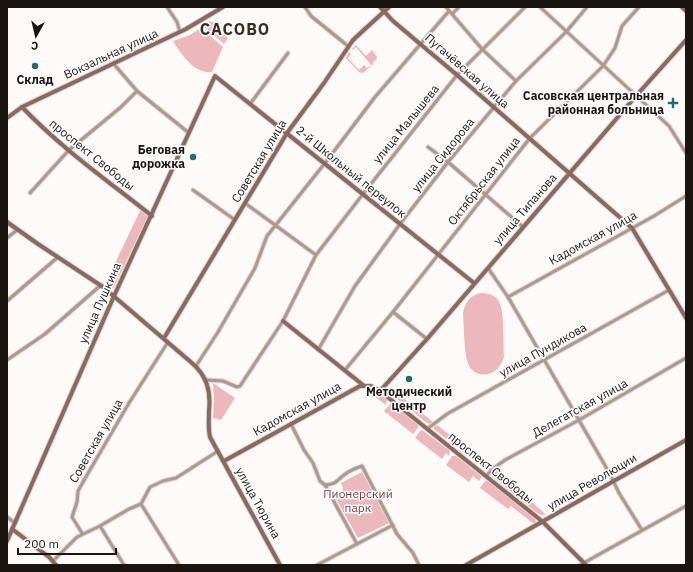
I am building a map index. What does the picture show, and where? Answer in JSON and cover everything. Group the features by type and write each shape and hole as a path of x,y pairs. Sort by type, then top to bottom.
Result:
{"street":[{"path":"167,7 177,22 180,32"},
{"name":"Вокзальная улица","path":"7,118 22,107 180,32 223,7"},
{"path":"305,7 312,16 348,46"},
{"name":"Пугачёвская улица","path":"380,7 383,12 570,172 632,228 686,318"},
{"name":"Советская улица","path":"164,338 287,133 324,83 355,36 389,7"},
{"path":"446,7 482,49 516,81"},
{"path":"452,14 459,7"},
{"name":"улица Малышева","path":"206,380 223,381 237,387 240,386 283,321 316,255 362,194 458,75 525,7"},
{"path":"540,7 669,126 686,153"},
{"name":"улица Сидорова","path":"318,350 355,286 448,162 516,81 566,32 587,7"},
{"name":"Октябрьская улица","path":"345,370 393,312 530,138 603,66 616,48 624,24 639,7"},
{"path":"682,7 686,11"},
{"path":"196,366 239,297 257,263 265,239 275,224 325,163 375,97 449,11"},
{"name":"улица Типанова","path":"380,391 427,339 570,172 686,40"},
{"path":"250,104 288,53"},
{"path":"113,63 137,91 189,133"},
{"name":"2-й Школьный переулок","path":"215,76 474,283"},
{"name":"улица Пушкина","path":"7,541 114,296 215,76"},
{"path":"30,193 68,150 121,107 137,91"},
{"name":"проспект Свободы","path":"22,107 68,150 152,216"},
{"path":"428,147 448,162 523,227"},
{"path":"193,190 235,220"},
{"name":"Кадомская улица","path":"508,297 686,196"},
{"path":"245,203 316,255"},
{"path":"7,222 101,285 196,366 206,380"},
{"path":"7,238 17,230"},
{"path":"7,302 58,257"},
{"path":"488,268 508,297 531,336 613,482 642,530"},
{"path":"7,360 45,334 101,285"},
{"name":"улица Пундикова","path":"427,429 447,414 669,290"},
{"path":"393,312 427,339"},
{"path":"283,321 363,385 371,386 380,391"},
{"name":"Советская улица","path":"82,533 72,517 79,488 119,420 168,342"},
{"name":"Делегатская улица","path":"486,476 505,460 579,420 686,358"},
{"name":"улица Тюрина","path":"206,380 210,394 210,437 280,565"},
{"name":"Кадомская улица","path":"224,461 363,385"},
{"name":"проспект Свободы","path":"380,391 543,522 583,564"},
{"path":"291,424 304,450 313,463 320,480 325,485 357,544"},
{"name":"улица Революции","path":"466,565 686,440"},
{"path":"12,529 55,563 69,544 82,533 100,526 128,509 141,504 150,487 163,481 176,478 218,451"},
{"path":"325,485 333,484 344,475 362,466 400,538 413,553 419,565"},
{"path":"141,504 179,565"},
{"path":"583,564 686,506"},
{"path":"7,517 15,523"},
{"path":"317,565 393,525"},
{"path":"100,526 124,565"}],"green space":[{"path":"211,21 216,25 214,28 218,32 220,31 228,38 224,44 203,26"},
{"path":"201,28 223,47 212,72 199,70 184,57 173,41 190,35"},
{"path":"356,45 366,56 372,50 377,57 373,64 363,73 359,72 346,58 349,52 351,54 348,58 359,70 364,65 367,68 371,65 356,47 353,50 352,49"},
{"path":"140,211 148,216 113,289 106,284 106,282"},
{"path":"480,293 490,294 498,300 502,311 503,327 503,360 496,370 485,374 476,373 469,366 464,339 464,309 473,296"},
{"path":"213,383 235,398 221,420 213,418"},
{"path":"390,387 433,422 430,424 427,423 391,394 389,391"},
{"path":"363,388 374,390 387,400 386,405"},
{"path":"390,404 393,404 418,425 418,428 413,434 384,411"},
{"path":"437,425 492,468 490,470 486,470 434,429"},
{"path":"422,430 450,451 449,456 446,453 442,459 415,438"},
{"path":"452,456 456,456 481,476 479,481 473,476 469,482 446,465"},
{"path":"495,470 546,515 537,513 492,476 492,473"},
{"name":"Пионерский парк","path":"362,472 389,523 358,538 335,497 342,492 343,488 341,483"},
{"path":"485,481 488,481 535,518 536,522 534,524 511,506 508,509 480,488"}],"place":[{"name":"Склад","path":"35,66"},
{"name":"Сасовская центральная районная больница","path":"673,103"},
{"name":"Беговая дорожка","path":"193,157"},
{"name":"Методический центр","path":"409,379"}],"district":[{"name":"САСОВО","path":"235,29"}]}
